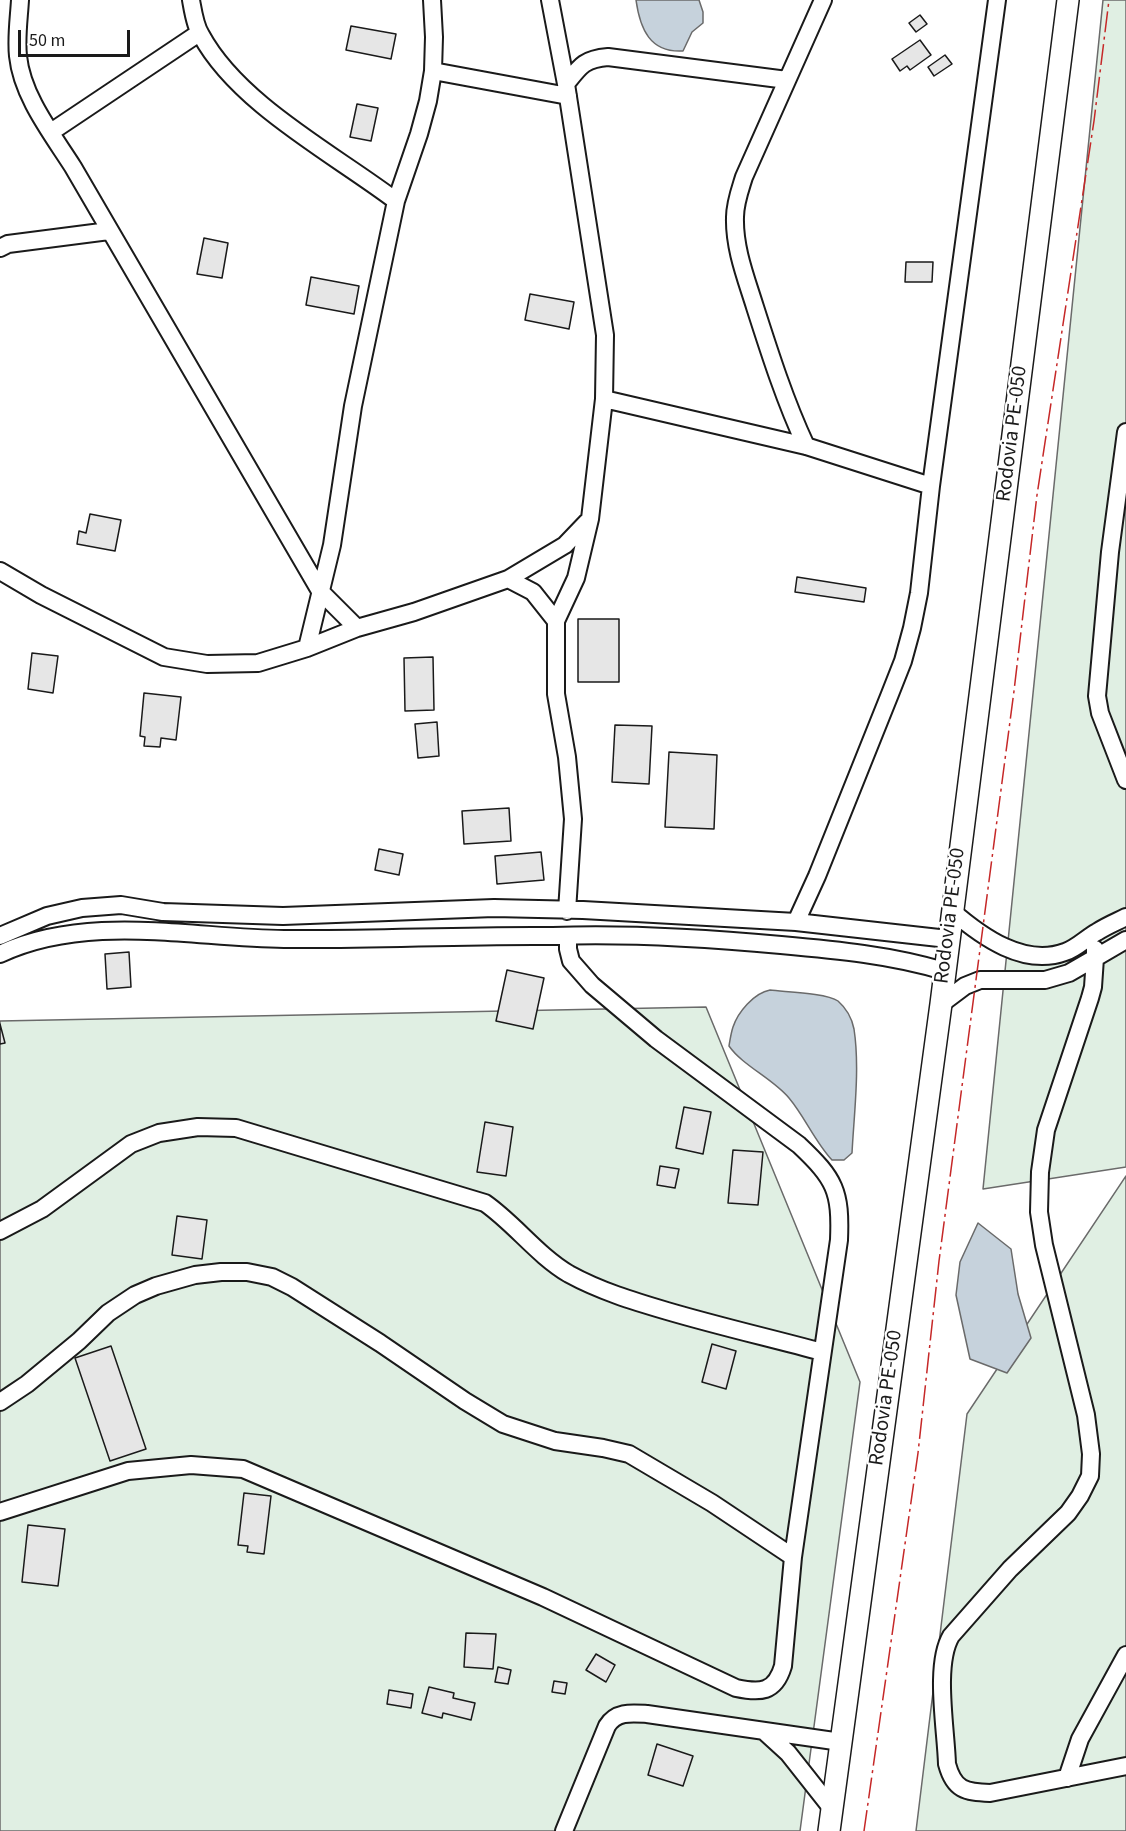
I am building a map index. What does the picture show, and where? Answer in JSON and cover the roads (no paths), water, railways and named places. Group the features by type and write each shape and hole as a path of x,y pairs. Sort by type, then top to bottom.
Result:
{"main road":[{"name":"Rodovia PE-050","path":"831,1821 940,1004 1068,0"}],"street":[{"path":"20,0 17,31 18,57 25,84 34,105 320,591 357,628"},
{"path":"191,0 199,33 226,71 240,85 314,143 396,201"},
{"path":"307,648 333,545 353,406 396,201 420,134 433,71 432,0"},
{"path":"0,1512 128,1471 191,1465 243,1468 543,1597 736,1688 758,1692 770,1687 779,1679 783,1666 794,1557 840,1231 838,1199 829,1177 799,1145 656,1039 592,985 571,961 568,950 567,910 573,819 567,757 556,694 556,621 576,578 590,519 604,399 605,335 567,90 550,0"},
{"path":"806,446 769,352 739,258 735,234 737,199 744,177 823,0"},
{"path":"796,922 817,876 903,661 919,593 931,486 997,0"},
{"path":"51,132 199,33"},
{"path":"567,90 587,61 608,57 787,80"},
{"path":"433,71 567,90"},
{"path":"0,248 8,244 109,231"},
{"path":"604,399 806,446 931,486"},
{"path":"1126,432 1110,552 1097,696 1100,713 1126,780"},
{"path":"0,571 41,596 164,657 185,662 232,665 258,663 508,579 565,545 582,530 590,519"},
{"path":"508,579 533,592 556,621"},
{"path":"0,936 47,916 82,908 121,905 163,912 283,916 494,908 567,910 796,922 948,939"},
{"path":"567,910 568,936"},
{"path":"952,911 986,938 1017,953 1048,956 1065,952 1126,917"},
{"path":"817,949 821,925"},
{"path":"0,954 36,942 95,932 156,932 282,939 568,936 691,938 881,956 944,971"},
{"path":"881,956 885,932"},
{"path":"1095,933 1093,987 1046,1130 1040,1172 1039,1212 1044,1245 1086,1416 1091,1454 1090,1476 1068,1513 1010,1569 951,1636 946,1646 943,1665 947,1764 951,1776 959,1787 970,1792 990,1793 1126,1766"},
{"path":"940,1004 965,986 980,980 1045,980 1057,977 1126,940"},
{"path":"1012,979 1017,953"},
{"path":"0,1231 42,1209 130,1144 159,1133 198,1127 236,1128 484,1203 500,1214 515,1230 566,1272 604,1291 684,1316 822,1352"},
{"path":"0,1402 27,1384 80,1341 108,1313 135,1295 156,1286 195,1275 247,1272 272,1277 292,1287 465,1401 504,1424 555,1441 629,1454 712,1503 794,1557"},
{"path":"1067,1778 1080,1739 1126,1656"},
{"path":"564,1831 607,1726 611,1719 618,1715 647,1714 841,1742"},
{"path":"764,1731 788,1754 831,1821"}]}
